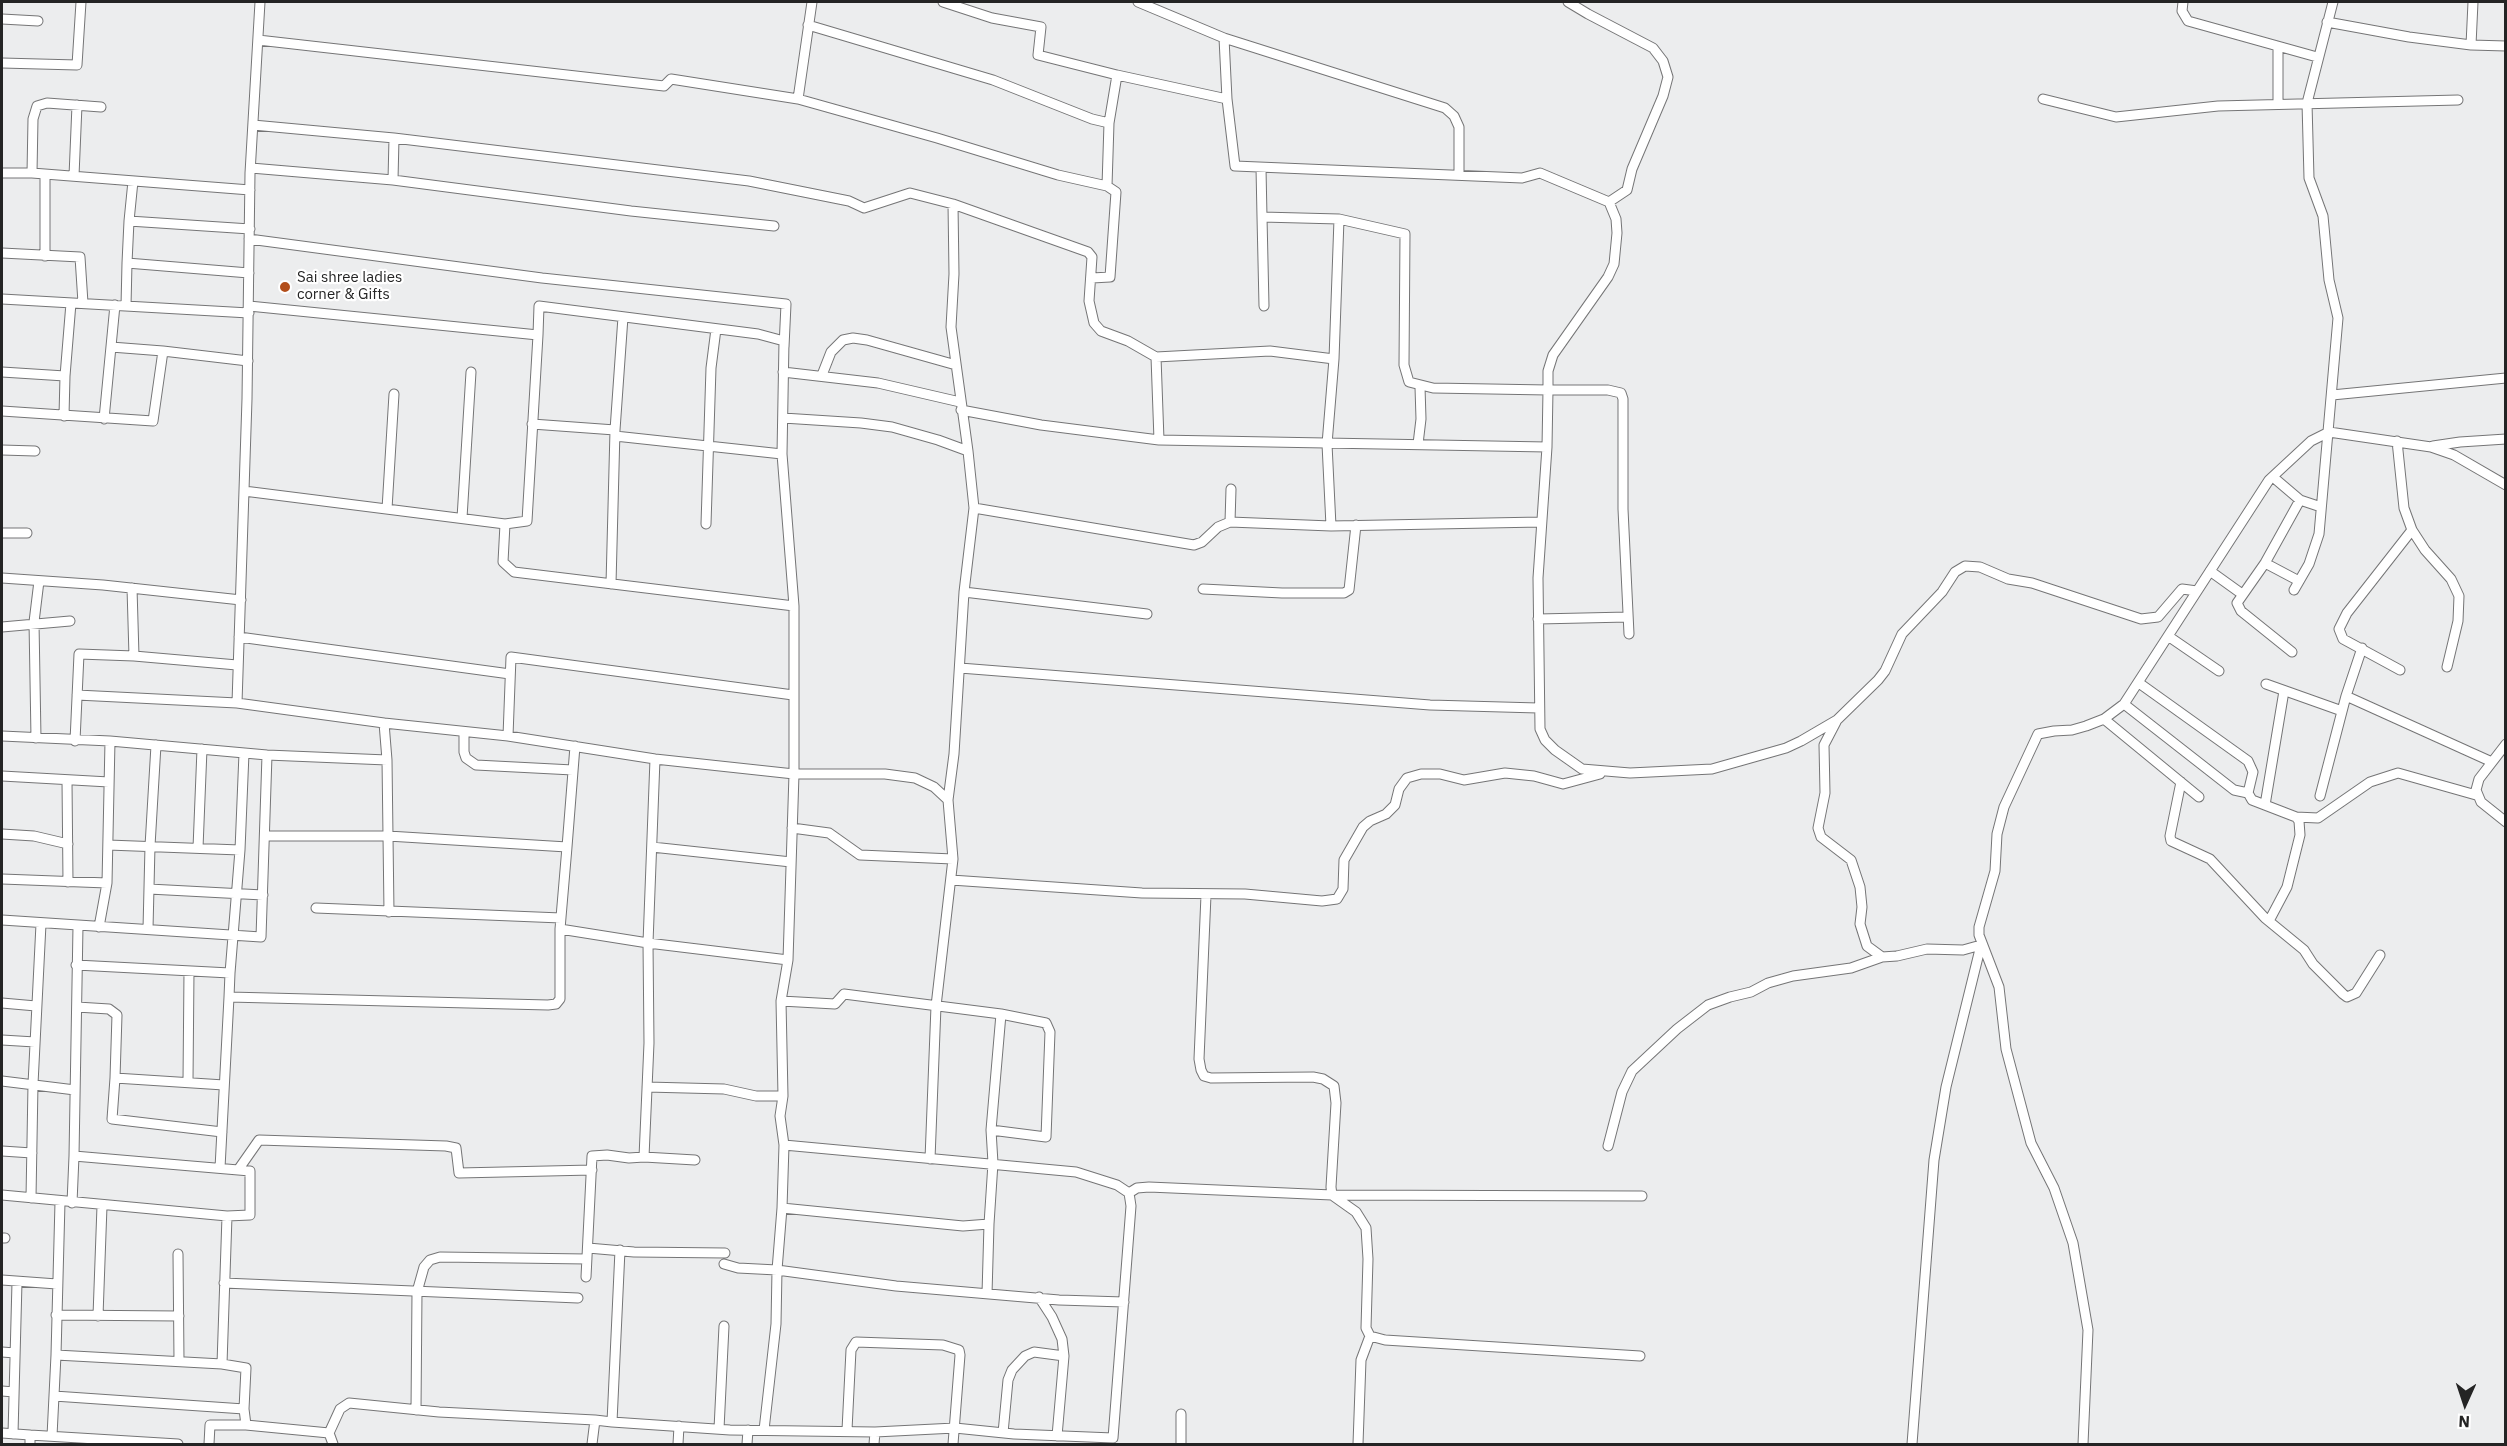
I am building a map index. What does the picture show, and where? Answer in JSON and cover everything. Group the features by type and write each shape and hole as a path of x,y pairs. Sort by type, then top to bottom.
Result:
{"street":[{"path":"2,63 77,65 81,2"},
{"path":"237,703 248,361 250,168 260,2"},
{"path":"798,99 812,2"},
{"path":"943,2 992,18 1041,27 1038,55 1227,99"},
{"path":"1138,2 1224,38 1445,108 1454,116 1459,127 1459,174"},
{"path":"1568,2 1653,48 1663,61 1668,78 1663,96 1632,169 1628,190 1609,201"},
{"path":"2183,2 2182,11 2188,21 2317,57"},
{"path":"2294,590 2309,564 2319,534 2338,318 2328,280 2323,216 2309,177 2307,103 2333,2"},
{"path":"2471,45 2473,2"},
{"path":"2,19 38,21"},
{"path":"2327,22 2471,45 2505,46"},
{"path":"808,26 993,80 1092,119 1108,123"},
{"path":"1224,38 1227,99 1235,166 1522,178 1540,173 1609,201 1616,219 1614,264 1608,277 1553,355 1548,371 1547,447 1541,522 1538,619 1538,708 1542,734 1555,750 1576,767 1630,773 1712,768 1786,748 1837,720 1886,671 1902,634 1942,592 1955,572 1965,566 1980,567 2008,579 2032,583 2141,619 2158,617 2182,589 2197,591"},
{"path":"258,40 664,86 671,79 798,99 1058,175 1107,186 1116,192 1110,277 1092,278"},
{"path":"2278,47 2278,104"},
{"path":"1107,186 1108,123 1118,75"},
{"path":"2043,99 2116,117 2218,106 2458,100"},
{"path":"32,173 33,119 37,106 47,103 101,107"},
{"path":"74,176 77,105"},
{"path":"253,125 394,138 749,181 849,201 864,208 910,193 953,204 1082,248 1092,257 1089,301 1094,323 1101,332 1128,341 1156,357 1270,351 1334,359"},
{"path":"393,180 394,138"},
{"path":"250,168 393,180 631,211 774,226"},
{"path":"1261,168 1264,306"},
{"path":"2,173 32,173 250,190"},
{"path":"45,174 45,256"},
{"path":"126,306 133,181"},
{"path":"930,1158 936,1006 951,880 948,800 954,754 964,592 974,508 951,327 954,274 953,204"},
{"path":"1262,217 1339,219 1405,234 1404,365 1408,382 1420,387 1608,390 1621,393 1623,508 1629,634"},
{"path":"1331,526 1327,444 1334,359 1339,219"},
{"path":"129,221 250,229"},
{"path":"249,239 542,278 786,304 782,454 794,606 794,774 788,960 781,1001 783,1096 780,1116 784,1145 782,1208 776,1324 764,1430"},
{"path":"2,254 80,258 83,303"},
{"path":"127,262 249,273"},
{"path":"2,299 249,310 538,335"},
{"path":"64,416 71,303"},
{"path":"104,419 115,305"},
{"path":"244,491 505,524 527,521 539,306 759,334 784,341 784,347"},
{"path":"611,584 615,433 623,317"},
{"path":"706,524 711,368 716,329"},
{"path":"822,375 831,352 843,340 853,338 956,365"},
{"path":"111,347 248,361"},
{"path":"2,411 153,421 163,351"},
{"path":"1156,357 1159,440"},
{"path":"2,372 65,376"},
{"path":"462,518 471,372"},
{"path":"783,372 878,383 961,406 1068,429 1159,440 1547,447"},
{"path":"2332,395 2505,378"},
{"path":"1418,444 1421,419 1420,387"},
{"path":"387,509 394,394"},
{"path":"783,418 892,427 968,451"},
{"path":"532,424 782,454"},
{"path":"2083,1444 2088,1330 2073,1243 2054,1188 2031,1143 2006,1048 1999,987 1982,945 1979,927 1995,872 2000,819 2034,740 2038,734 2044,732 2072,730 2104,719 2124,704 2273,477 2305,446 2329,432 2431,447 2454,454 2505,485"},
{"path":"2431,447 2460,442 2505,439"},
{"path":"2397,441 2404,508 2412,530 2425,550 2451,579 2459,596 2458,621 2447,667"},
{"path":"2,450 35,451"},
{"path":"2273,477 2300,500 2321,507"},
{"path":"1230,522 1232,489"},
{"path":"2292,651 2241,611 2237,603 2265,563 2300,500"},
{"path":"974,508 1194,545 1202,542 1218,527 1230,522 1331,526 1541,522"},
{"path":"505,524 503,562 514,572 794,606"},
{"path":"1203,589 1344,593 1349,590 1356,525"},
{"path":"2400,670 2340,634 2341,622 2412,530"},
{"path":"2,533 27,533"},
{"path":"2265,563 2299,581"},
{"path":"2210,571 2242,594"},
{"path":"2,578 132,588 241,600"},
{"path":"36,738 34,622 39,581"},
{"path":"132,588 134,656"},
{"path":"964,592 1147,614"},
{"path":"1538,619 1628,617"},
{"path":"2,627 34,622 70,621"},
{"path":"2168,636 2219,671"},
{"path":"239,637 510,674"},
{"path":"2320,796 2346,696 2362,648"},
{"path":"75,741 79,654 134,656 237,665"},
{"path":"508,736 511,657 793,694"},
{"path":"960,668 1430,705 1538,708"},
{"path":"2139,683 2248,761 2253,772 2248,794"},
{"path":"2266,684 2342,711"},
{"path":"2265,805 2284,691"},
{"path":"77,695 237,703 384,723 508,736 655,759 794,774 885,774 915,778 934,788 948,800"},
{"path":"2346,696 2492,762"},
{"path":"2124,704 2234,790 2248,794 2252,800 2296,817 2318,818 2370,782 2398,772 2476,795 2505,822"},
{"path":"2104,719 2199,797"},
{"path":"1837,720 1824,745 1825,793 1818,828 1821,837 1851,860 1860,887 1862,907 1860,924 1867,946 1882,957"},
{"path":"384,723 387,760 388,912"},
{"path":"464,732 466,758 476,765 573,770"},
{"path":"2,736 110,741 244,753 387,760"},
{"path":"99,927 106,883 110,741"},
{"path":"2476,795 2479,779 2492,762 2502,755 2505,744"},
{"path":"148,929 156,745"},
{"path":"229,997 556,1004 560,999 560,929 575,746"},
{"path":"198,848 202,749"},
{"path":"220,1168 244,753"},
{"path":"2,920 261,937 267,754"},
{"path":"644,1157 648,942 655,759"},
{"path":"951,880 1142,893 1245,894 1322,901 1337,899 1343,889 1344,860 1363,827 1386,814 1395,805 1399,789 1407,778 1421,774 1440,774 1464,780 1505,773 1534,776 1563,784 1608,772"},
{"path":"2,776 109,782"},
{"path":"67,781 68,882"},
{"path":"2181,782 2170,836 2171,841 2210,859 2270,921 2304,950 2313,964 2348,997 2356,993 2380,955"},
{"path":"2270,921 2288,887 2301,826 2296,817"},
{"path":"792,828 829,833 860,855 952,859"},
{"path":"2,834 34,836 68,844"},
{"path":"265,836 388,836 567,847"},
{"path":"108,845 240,850"},
{"path":"652,847 791,862"},
{"path":"2,879 106,883"},
{"path":"149,889 262,895"},
{"path":"1206,895 1199,1059 1201,1070 1204,1076 1210,1078 1313,1077 1323,1079 1334,1086 1336,1103 1332,1195"},
{"path":"316,908 561,918"},
{"path":"32,1198 33,1083 41,924"},
{"path":"72,1203 78,926"},
{"path":"560,929 788,960"},
{"path":"1608,1146 1622,1092 1632,1071 1677,1029 1708,1005 1793,976 1851,968 1882,957 1927,949 1963,950 1982,945"},
{"path":"1912,1444 1934,1160 1946,1087 1982,945"},
{"path":"76,965 230,973"},
{"path":"188,1081 189,971"},
{"path":"781,1001 835,1004 844,994 1001,1014 1046,1023 1050,1032 1046,1137 991,1130"},
{"path":"2,1003 36,1006"},
{"path":"77,1007 109,1009 117,1015 116,1078 112,1119 222,1132"},
{"path":"987,1294 993,1164 991,1130 1001,1014"},
{"path":"2,1040 35,1042"},
{"path":"116,1078 224,1085"},
{"path":"2,1081 33,1083 75,1090"},
{"path":"647,1087 724,1089 756,1096 783,1096"},
{"path":"238,1170 259,1140 446,1146 456,1148 459,1173 592,1170"},
{"path":"333,1444 329,1433 340,1409 349,1402 416,1410 719,1429 875,1432 954,1428 1003,1433 1014,1439 1058,1436 1113,1441 1131,1206 1129,1193 1117,1185 1076,1172 784,1145"},
{"path":"2,1151 32,1153"},
{"path":"2,1195 102,1206 227,1216 250,1215 250,1171 74,1155"},
{"path":"585,1277 592,1156 695,1160"},
{"path":"1129,1193 1137,1188 1149,1187 1332,1195 1642,1196"},
{"path":"1332,1195 1356,1212 1366,1228 1368,1259 1366,1328 1370,1336 1361,1360 1358,1444"},
{"path":"52,1436 60,1202"},
{"path":"98,1316 102,1206"},
{"path":"782,1208 963,1226 989,1224"},
{"path":"222,1364 227,1216"},
{"path":"588,1248 725,1252"},
{"path":"612,1422 620,1250"},
{"path":"178,1254 179,1360"},
{"path":"416,1410 417,1292 424,1267 430,1260 440,1257 587,1259"},
{"path":"724,1264 738,1268 777,1270 896,1286 1124,1302"},
{"path":"2,1280 57,1284"},
{"path":"13,1434 17,1282"},
{"path":"224,1283 578,1298"},
{"path":"1039,1297 1060,1331 1064,1356 1058,1436"},
{"path":"56,1316 178,1316"},
{"path":"719,1429 724,1326"},
{"path":"1370,1336 1385,1340 1640,1356"},
{"path":"847,1430 850,1350 856,1341 942,1345 959,1350 953,1444"},
{"path":"2,1352 15,1353"},
{"path":"1003,1433 1008,1380 1012,1370 1025,1356 1034,1352 1064,1356"},
{"path":"56,1355 179,1360 246,1368 244,1409 246,1425"},
{"path":"2,1391 14,1392"},
{"path":"54,1396 244,1409"},
{"path":"1181,1414 1181,1444"},
{"path":"592,1444 595,1420"},
{"path":"210,1444 210,1425 246,1425 329,1433"},
{"path":"678,1444 679,1426"},
{"path":"747,1444 748,1430"},
{"path":"874,1444 875,1432"},
{"path":"2,1433 30,1439 52,1436 178,1444"}],"place":[{"name":"Sai shree ladies corner & Gifts","path":"285,287"}]}
